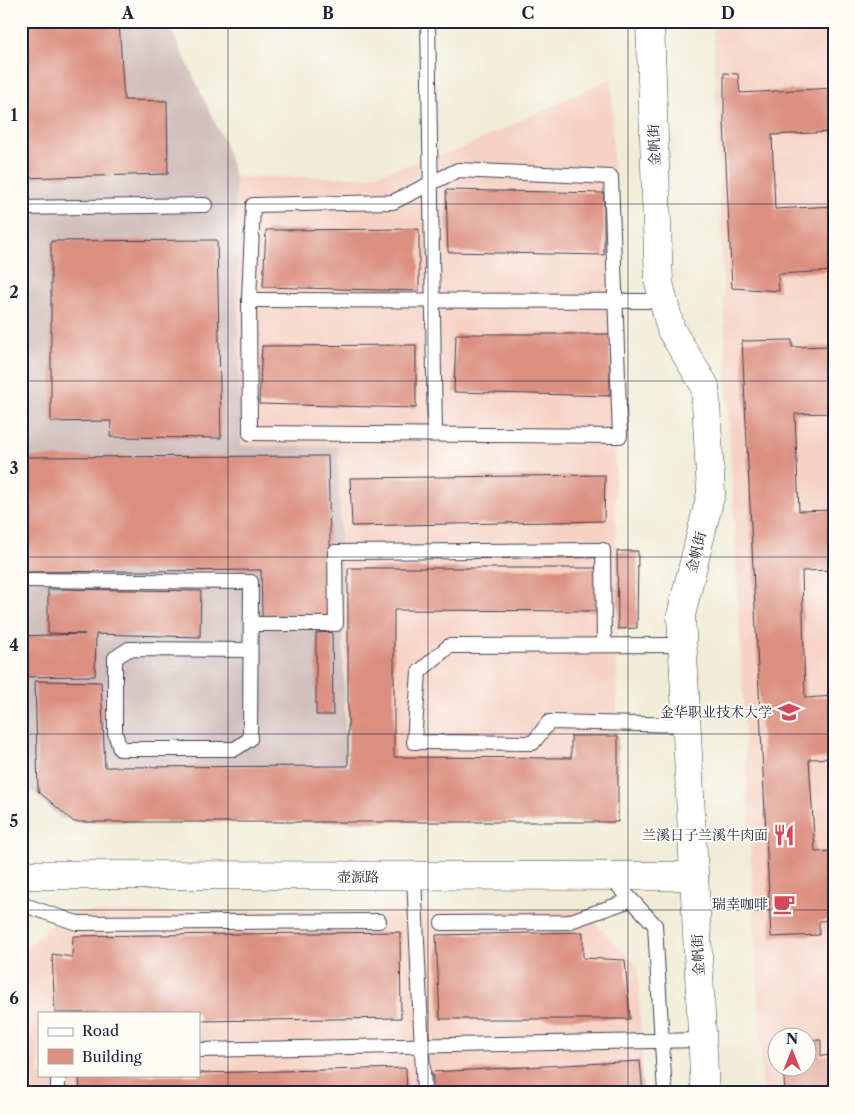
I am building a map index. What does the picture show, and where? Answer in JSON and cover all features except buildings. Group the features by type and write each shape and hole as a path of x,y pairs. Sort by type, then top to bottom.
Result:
{"street":[{"name":"金帆街","path":"650,21 659,283 671,330 705,386 711,493 681,615 705,1093"},
{"name":"壶源路","path":"21,875 694,876"}],"lane":[{"path":"428,21 435,433"},
{"path":"458,170 611,177 620,436 250,433 249,300 253,205 393,202 458,170"},
{"path":"21,208 205,205"},
{"path":"249,300 664,301"},
{"path":"251,624 336,624 335,552 603,550 604,645"},
{"path":"21,580 251,582 250,739 235,749 120,749 115,733 115,658 129,649 250,650"},
{"path":"683,645 449,646 419,672 414,742 533,743 549,722 686,725"},
{"path":"610,876 655,926 665,1093"},
{"path":"414,877 424,1093"},
{"path":"442,923 568,922 631,900"},
{"path":"21,904 77,923 379,921"},
{"path":"200,1050 702,1040"},
{"path":"58,1076 58,1093"}],"shaded area":[{"path":"21,21 167,21 225,144 235,177 241,446 338,447 348,822 61,819 21,781"},
{"name":"金华职业技术大学","path":"713,21 834,21 834,1093 763,1093 727,387"},
{"path":"612,78 618,822 348,822 349,766 338,447 241,447 235,177 367,177 458,150"},
{"path":"582,910 638,966 643,1093 34,1093 25,950 65,912"}],"place":[{"name":"金华职业技术大学","path":"789,712"},
{"name":"兰溪日子兰溪牛肉面","path":"784,835"},
{"name":"瑞幸咖啡","path":"784,904"}]}
